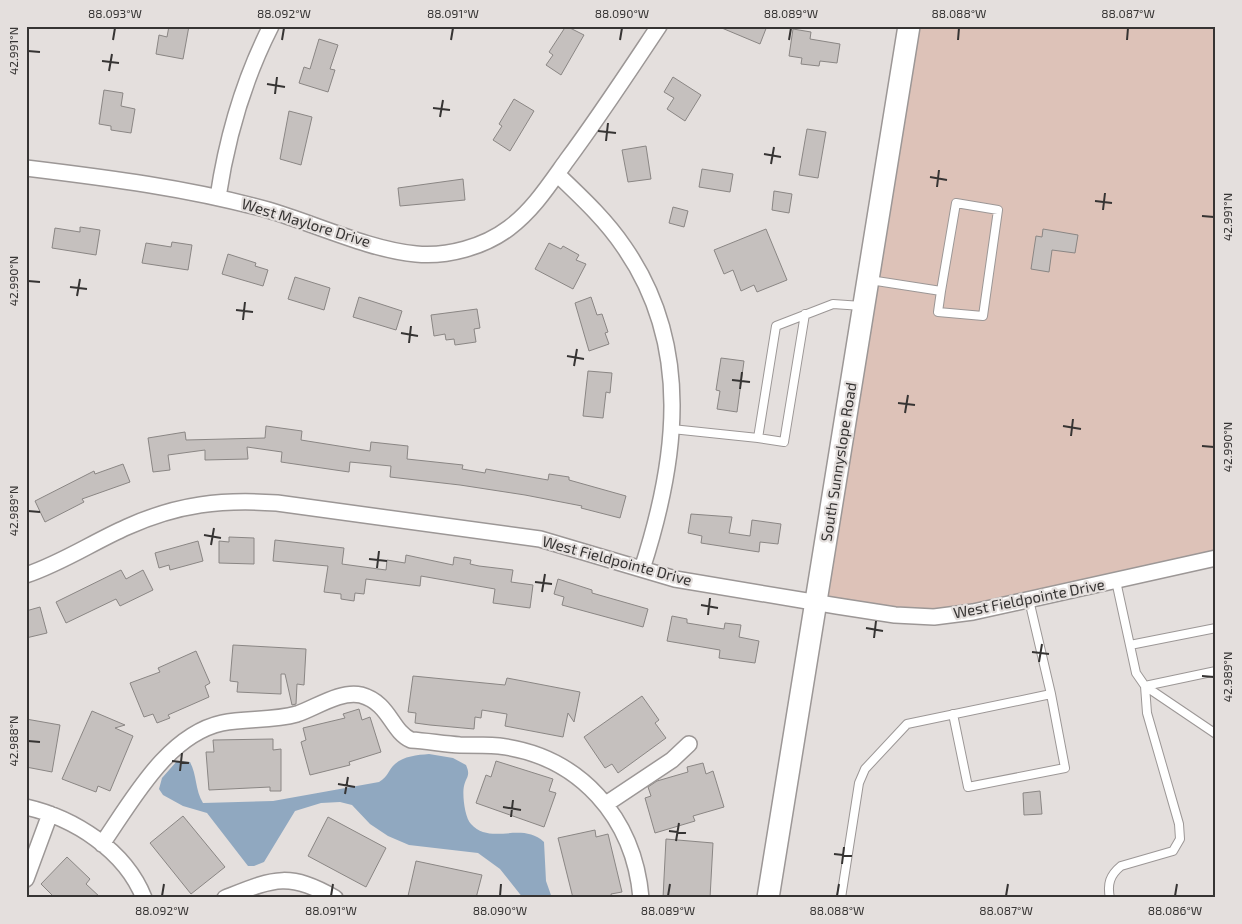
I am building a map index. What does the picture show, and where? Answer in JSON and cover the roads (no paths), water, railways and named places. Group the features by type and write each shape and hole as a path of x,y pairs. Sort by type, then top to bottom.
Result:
{"street":[{"path":"218,197 224,158 241,95 271,26"},
{"name":"West Maylore Drive","path":"26,168 146,183 218,197 269,210 393,250 416,254 435,254 460,250 481,244 508,229 542,196 659,26"},
{"name":"South Sunnyslope Road","path":"768,898 909,26"},
{"path":"557,174 605,221 624,246 643,278 664,331 670,369 672,429 662,498 642,569"},
{"name":"West Fieldpointe Drive","path":"26,575 46,568 126,527 158,515 200,504 239,500 277,503 540,539 642,569 708,585 895,615 934,617 973,612 1216,558"},
{"path":"102,844 162,761 179,743 204,729 221,724 272,720 296,714 344,696 356,694 374,700 388,712 404,737 411,740 500,746 529,753 577,777 606,804 625,835 635,860 641,898"},
{"path":"606,804 672,760 689,744"},
{"path":"26,807 71,822 102,844 120,862 144,898"},
{"path":"26,879 50,814"},
{"path":"225,898 262,883 282,880 307,883 335,898"}],"lane":[{"path":"956,203 998,210 982,316 938,312 941,291 956,203"},
{"path":"868,280 941,291"},
{"path":"758,438 776,326 834,304 864,306"},
{"path":"672,429 784,442 805,314"},
{"path":"1116,581 1136,673 1145,686 1216,734"},
{"path":"953,714 968,787 1065,768 1051,694 1029,600"},
{"path":"1130,645 1216,628"},
{"path":"1145,686 1216,671"},
{"path":"1110,898 1110,879 1115,870 1121,866 1173,851 1180,839 1179,824 1147,713 1145,686"},
{"path":"841,898 859,783 865,769 907,724 1051,694"}],"water":[{"path":"429,754 453,758 466,765 468,774 463,795 467,817 471,824 479,830 488,833 526,833 544,842 546,881 552,898 523,898 500,869 478,853 409,845 388,836 370,824 352,805 340,802 321,803 295,811 264,862 248,866 207,813 183,806 163,795 159,789 162,778 177,761 190,762 203,803 273,801 379,782 402,759"}]}
